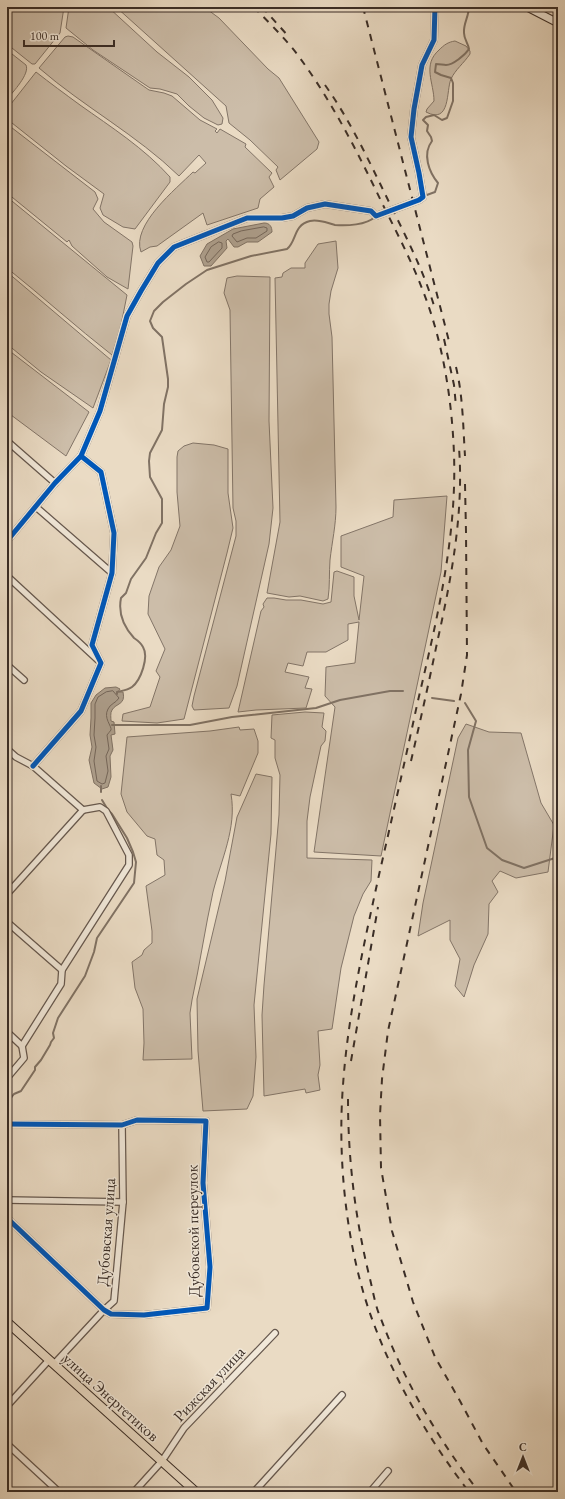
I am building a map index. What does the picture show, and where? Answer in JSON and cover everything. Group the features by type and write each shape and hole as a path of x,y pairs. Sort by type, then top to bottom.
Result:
{"main road":[{"path":"527,7 558,23"},
{"name":"улица Энергетиков","path":"7,1322 196,1492"}],"street":[{"path":"7,541 55,483 81,456 100,411 128,316 158,263 174,247 247,218 282,218 293,216 307,208 325,204 371,211 376,216 419,200 423,197 411,137 414,109 422,65 434,40 435,7"},
{"path":"7,441 55,483"},
{"path":"34,766 81,711 101,663 92,645 112,573 114,533 101,472 81,456"},
{"path":"36,507 112,573"},
{"path":"7,576 101,663"},
{"path":"7,665 24,680"},
{"path":"7,749 16,757 34,766 83,810"},
{"path":"7,894 83,810 100,807 106,811 129,855 127,869 62,970 61,984 22,1046"},
{"path":"7,922 62,970"},
{"path":"7,1032 22,1046 24,1058 7,1078"},
{"name":"Дубовской переулок","path":"104,1310 111,1314 144,1315 207,1308 210,1267 203,1183 206,1121 137,1120 122,1125"},
{"path":"7,1124 122,1125"},
{"name":"Дубовская улица","path":"7,1406 114,1301 123,1202 122,1125"},
{"path":"7,1200 123,1202"},
{"path":"7,1218 104,1310"},
{"name":"Рижская улица","path":"134,1492 162,1461 184,1428 276,1333"},
{"path":"254,1492 342,1395"},
{"path":"7,1444 59,1492"},
{"path":"370,1492 388,1471"}],"shaded area":[{"path":"7,7 64,7 60,33 35,64 32,64 7,44"},
{"path":"69,7 108,7 157,52 189,77 212,100 223,118 222,124 218,125 204,118 177,94 150,88 93,50 66,28"},
{"path":"116,7 204,7 219,18 268,69 279,78 319,142 317,149 280,180 276,170 278,167 250,140 229,123 226,106"},
{"path":"65,37 73,37 149,90 172,96 200,120 217,129 215,131 217,133 220,129 246,144 245,147 272,173 269,177 274,187 260,199 258,208 207,225 203,213 157,246 150,247 141,252 140,242 143,230 157,208 193,172 195,173 206,163 199,155 179,176 146,147 74,96 39,68"},
{"path":"455,41 466,46 470,51 470,54 451,79 444,110 440,114 434,115 426,112 434,101 430,74 431,62 434,56 443,47 448,43"},
{"path":"7,50 26,65 27,69 20,83 7,99"},
{"path":"36,72 138,147 170,177 170,182 135,229 123,227 103,215 100,208 104,194 7,119 7,109"},
{"path":"7,124 95,192 98,199 93,209 104,222 132,242 133,246 128,289 107,277 72,246 69,240 67,242 7,193"},
{"path":"7,197 127,295 120,330 112,355 7,268"},
{"path":"336,241 338,268 331,291 329,314 332,337 336,514 330,560 328,599 323,601 300,596 289,597 267,593 280,522 275,278 282,277 283,273 291,268 305,268 305,263 318,244"},
{"path":"7,272 111,360 93,408 41,372 7,344"},
{"path":"237,276 270,277 269,421 273,508 269,544 237,686 229,708 194,710 192,706 194,696 236,536 236,521 233,508 230,310 224,293 227,278"},
{"path":"7,349 89,412 66,456 7,412"},
{"path":"193,443 214,445 228,449 228,493 233,528 227,553 184,719 157,723 122,721 123,714 150,707 160,677 156,671 165,649 148,614 149,596 159,567 171,550 180,526 177,492 178,451 184,446"},
{"path":"447,496 441,572 381,856 314,852 335,707 325,696 326,667 355,663 359,622 348,624 348,640 326,652 307,652 303,666 288,663 285,672 309,677 305,688 312,689 306,708 238,712 261,611 264,607 263,604 267,598 301,600 323,604 331,602 334,572 337,571 354,577 354,596 359,620 364,576 341,567 341,536 393,517 394,500"},
{"path":"305,712 324,713 322,727 326,731 325,741 321,746 310,797 307,821 307,858 372,860 371,881 363,894 354,916 341,968 332,1029 318,1031 320,1065 318,1075 320,1090 306,1093 305,1089 264,1096 262,1015 279,815 280,775 275,758 275,740 271,738 272,715"},
{"path":"466,724 489,732 521,733 541,803 554,825 548,872 516,878 500,871 492,881 498,892 489,904 488,934 474,965 464,997 455,986 460,959 450,940 450,920 418,936 423,903 458,738"},
{"path":"239,727 240,730 254,729 258,741 258,753 240,796 231,794 232,819 230,832 213,892 190,1013 192,1059 143,1060 143,1009 135,988 132,962 142,955 144,950 152,943 152,931 146,886 165,875 164,860 157,855 155,839 147,836 127,812 121,794 127,737 210,731"},
{"path":"256,774 272,777 271,834 254,1005 256,1057 253,1096 247,1109 203,1111 198,1051 197,999 225,881 237,817"}],"water":[{"path":"264,223 268,224 272,228 272,232 258,242 247,242 238,247 234,247 228,239 226,241 227,248 211,266 204,266 200,256 207,244 233,229"},
{"path":"116,687 120,689 118,692 123,692 124,696 122,702 112,710 111,713 111,721 114,722 115,734 111,735 113,750 110,756 111,777 108,787 102,789 94,783 89,760 92,747 90,735 91,703 96,695 105,688"}],"waterway":[{"path":"424,196 435,192 438,183 432,174 428,163 427,152 432,141 427,131 428,125 423,120 426,117 434,115 442,120 447,118 453,101 453,83 451,78 435,72 436,64 449,65 462,57 469,49 464,30 469,7"},
{"path":"411,200 420,197"},
{"path":"387,209 401,204"},
{"path":"117,694 117,692 129,689 135,684 141,674 145,662 145,651 130,633 122,619 120,609 121,598 126,593 131,579 146,558 156,533 162,523 162,499 150,477 149,461 150,453 162,430 168,379 162,337 153,328 150,321 154,311 186,284 207,270 251,256 287,249 298,230 305,223 317,220 335,225 351,225 367,222 375,217"},
{"path":"112,725 190,725 232,717 316,708 340,700 390,691 403,691"},
{"path":"432,698 454,701"},
{"path":"465,703 476,721 468,750 469,797 487,848 502,860 524,868 558,857"},
{"path":"101,786 101,792"},
{"path":"7,1103 14,1094 21,1091 50,1045 54,1038 53,1033 58,1018 85,976 94,952 97,938 134,883 136,862 133,852 127,838 102,800"}],"railway":[{"path":"254,7 287,42 310,72 344,128 364,166 414,269 423,291 436,330 449,392 454,454 454,486 449,549 438,612 357,979 345,1058 342,1146 343,1177 351,1239 357,1270 375,1327 394,1371 416,1413 441,1453 469,1492"},
{"path":"262,7 290,38"},
{"path":"363,7 450,345"},
{"path":"325,85 351,126 374,170 414,253 435,309"},
{"path":"444,339 454,385 456,406"},
{"path":"456,367 461,400 465,456"},
{"path":"411,761 442,619 455,546 460,497 459,448"},
{"path":"465,484 467,655 461,694 388,1031 382,1079 380,1115 381,1168 392,1231 413,1302 435,1357 483,1444 516,1492"},
{"path":"351,1061 378,907"},
{"path":"348,1099 349,1144 356,1210 377,1309 390,1343 424,1410 450,1452 479,1492"}],"cycle path":[{"path":"7,541 55,483 81,456 100,411 127,316 158,263 174,247 247,218 282,218 293,216 307,208 325,204 371,211 376,216 419,200 423,197 411,137 414,109 422,65 434,40 435,7"},
{"path":"33,766 81,711 101,663 92,645 112,573 114,533 101,472 81,456"},
{"path":"7,1124 122,1125 137,1120 206,1121 203,1183 210,1267 207,1308 144,1315 111,1314 104,1310 7,1218"}]}
